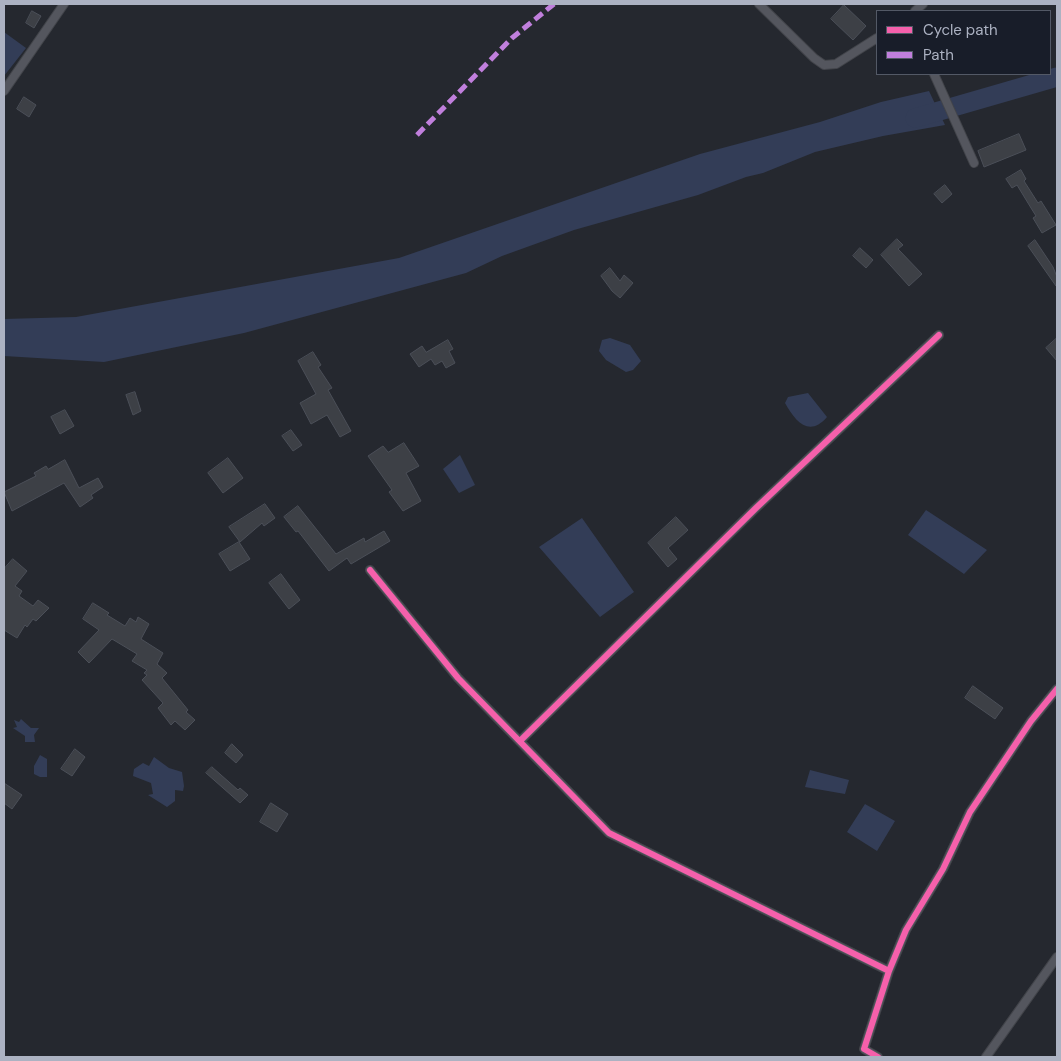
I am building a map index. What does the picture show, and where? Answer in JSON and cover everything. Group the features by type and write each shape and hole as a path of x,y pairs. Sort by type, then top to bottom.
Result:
{"street":[{"path":"4,90 64,4"},
{"path":"760,4 814,58 824,65 836,64 876,39"},
{"path":"934,75 974,163"},
{"path":"520,741 756,508 939,335"},
{"path":"370,570 458,678 609,833 890,971"},
{"path":"878,1057 864,1053 890,971 906,930 943,869 970,812 1031,721 1057,689"},
{"path":"986,1057 1057,957"}],"water":[{"path":"4,32 26,48 4,76"},
{"path":"929,91 945,125 883,136 815,152 763,173 746,177 698,195 574,230 502,256 466,273 244,333 104,362 4,356 4,319 76,317 399,258 700,154 820,122 881,102"},
{"path":"610,338 630,345 641,361 633,370 626,372 606,360 599,351 602,340"},
{"path":"808,393 827,417 820,423 808,427 793,416 785,403 788,397"},
{"path":"460,455 475,485 459,493 443,469"},
{"path":"926,510 987,550 964,574 908,535"},
{"path":"582,518 634,592 600,617 539,547"},
{"path":"21,719 31,728 39,728 34,735 35,742 25,742 25,736 13,728 17,727 14,720 19,722"},
{"path":"40,755 47,759 47,777 40,777 34,774 34,766"},
{"path":"154,757 169,768 182,772 183,791 175,790 175,801 167,807 148,795 153,794 151,783 133,776 134,769 143,763 149,766"},
{"path":"810,770 849,780 845,794 805,787"},
{"path":"865,804 895,821 877,851 847,832"}],"building":[{"path":"844,5 866,26 853,40 831,19"},
{"path":"32,11 41,16 34,28 26,23"},
{"path":"24,97 36,105 29,117 17,109"},
{"path":"1019,134 1026,150 984,167 978,151"},
{"path":"1021,170 1026,179 1024,181 1038,203 1041,201 1056,225 1042,233 1033,218 1036,216 1017,185 1012,188 1006,179"},
{"path":"945,185 952,194 942,203 934,194"},
{"path":"897,239 903,245 898,249 922,274 909,286 881,255"},
{"path":"1035,240 1053,267 1057,277 1056,286 1028,246"},
{"path":"860,248 873,260 866,268 853,256"},
{"path":"610,268 620,281 624,275 633,283 620,298 601,276"},
{"path":"1057,338 1057,361 1046,348"},
{"path":"448,340 453,349 449,351 455,363 446,368 442,361 435,365 431,359 419,367 410,354 422,346 426,352"},
{"path":"313,352 321,365 318,367 332,388 328,390 351,431 340,437 327,415 311,424 300,403 316,394 298,361"},
{"path":"135,392 141,411 133,415 126,395"},
{"path":"65,410 74,426 60,434 51,417"},
{"path":"291,430 302,445 293,451 282,436"},
{"path":"404,443 419,466 406,473 421,501 403,511 389,492 392,490 368,456 383,446 388,452"},
{"path":"228,458 243,478 223,493 208,473"},
{"path":"65,460 79,488 98,478 103,487 91,495 93,498 80,507 64,483 12,511 4,492 36,476 34,473 46,466 48,469"},
{"path":"265,504 275,518 264,526 262,523 240,542 229,527"},
{"path":"298,506 336,554 364,538 365,542 384,531 390,541 351,564 347,558 329,571 298,531 296,532 284,517"},
{"path":"676,517 688,530 668,548 677,559 668,567 648,543"},
{"path":"239,542 250,559 230,571 219,554"},
{"path":"13,559 27,571 15,586 22,591 19,596 33,606 38,600 49,608 36,621 33,619 27,627 25,625 17,638 4,630 4,569"},
{"path":"281,574 300,600 289,609 269,583"},
{"path":"93,603 109,613 107,615 125,626 130,618 136,622 138,617 149,624 141,639 163,653 157,664 167,673 162,678 188,710 186,712 195,720 185,730 175,721 171,725 158,708 163,703 142,680 147,675 144,673 147,670 132,661 137,654 112,639 89,663 78,652 99,630 83,619"},
{"path":"973,686 1003,708 995,719 965,698"},
{"path":"232,744 243,755 236,763 225,753"},
{"path":"75,749 85,757 72,776 61,769"},
{"path":"212,767 238,790 240,788 248,795 240,803 206,773"},
{"path":"4,783 22,795 12,809 4,803"},
{"path":"271,803 288,814 277,832 260,822"}],"waterway":[{"path":"915,118 1057,77"}],"marked path":[{"path":"417,135 512,38 554,4"}],"cycle path":[{"path":"520,741 756,508 939,335"},
{"path":"370,570 458,678 609,833 889,971 864,1049 878,1057"},
{"path":"889,971 906,930 943,869 970,812 1031,721 1057,689"}]}
